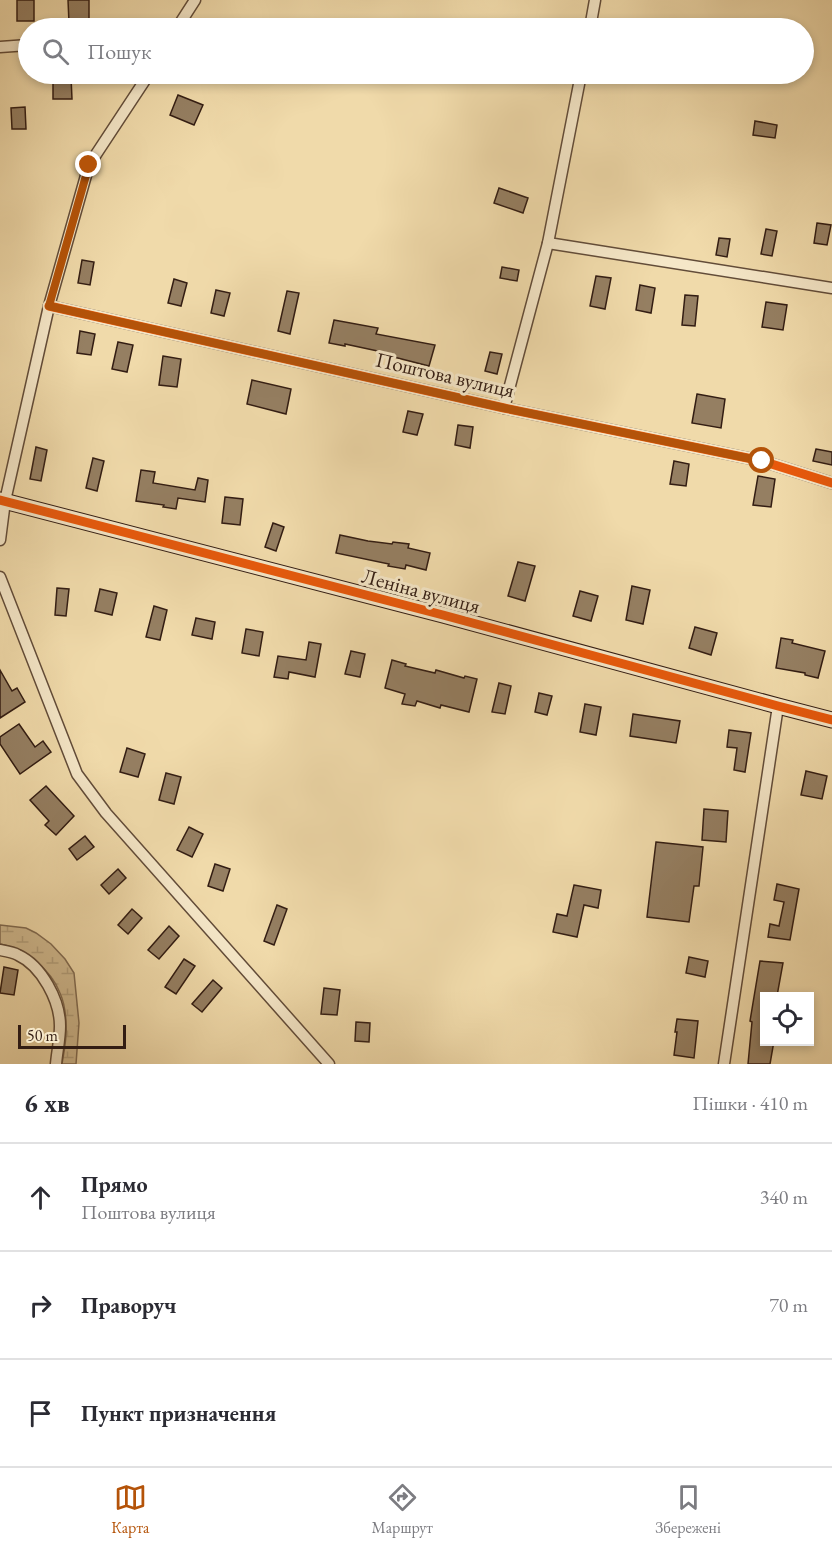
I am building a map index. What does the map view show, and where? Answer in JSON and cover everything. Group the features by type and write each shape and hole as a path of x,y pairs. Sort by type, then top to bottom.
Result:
{"street":[{"path":"183,18 195,0"},
{"path":"592,18 595,0"},
{"path":"0,47 18,46"},
{"path":"0,540 2,501 49,306 89,165 142,84"},
{"path":"504,408 548,243 579,84"},
{"path":"548,243 832,288"},
{"name":"Поштова вулиця","path":"49,306 504,408 762,461 832,483"},
{"name":"Леніна вулиця","path":"2,501 442,615 832,720"},
{"path":"0,577 77,774 106,813 329,1064"},
{"path":"724,1064 778,706"},
{"path":"0,950 19,955 32,965 49,986 60,1024 56,1064"}],"green space":[{"path":"0,925 26,928 36,933 51,944 74,973 79,1023 76,1064 62,1064 66,1040 66,1018 63,1001 56,984 44,968 28,955 0,944"}],"building":[{"path":"17,0 34,0 34,18 18,18 17,21"},
{"path":"68,0 89,0 89,18 69,18"},
{"path":"53,84 71,84 72,99 53,99"},
{"path":"178,95 203,105 194,125 170,115"},
{"path":"25,107 26,129 12,129 11,108"},
{"path":"755,121 777,125 775,138 753,135"},
{"path":"499,188 528,198 523,213 494,203"},
{"path":"817,223 831,225 827,245 814,243"},
{"path":"766,229 777,231 772,256 761,254"},
{"path":"719,238 730,239 727,257 716,255"},
{"path":"82,260 94,262 90,285 78,283"},
{"path":"502,267 519,270 517,281 500,278"},
{"path":"596,276 611,278 605,309 590,306"},
{"path":"174,279 187,283 181,306 168,303"},
{"path":"640,285 655,288 651,313 636,310"},
{"path":"216,290 230,293 224,316 211,313"},
{"path":"287,291 299,293 290,334 278,331"},
{"path":"685,295 698,296 695,326 682,325"},
{"path":"766,302 787,305 783,330 762,327"},
{"path":"334,320 378,328 376,334 435,345 429,366 386,355 387,353 329,343"},
{"path":"80,331 95,334 91,355 77,353"},
{"path":"118,342 133,345 127,372 112,369"},
{"path":"490,352 502,354 497,374 485,371"},
{"path":"163,356 181,359 177,387 159,385"},
{"path":"252,380 291,389 286,414 247,404"},
{"path":"697,394 725,399 721,428 692,423"},
{"path":"408,411 423,414 417,435 403,432"},
{"path":"458,425 473,427 470,448 455,445"},
{"path":"36,447 47,450 41,481 30,479"},
{"path":"816,449 832,452 832,465 813,461"},
{"path":"93,458 104,461 97,491 86,488"},
{"path":"674,461 689,464 686,486 670,484"},
{"path":"141,470 155,472 153,483 195,490 198,478 208,480 205,502 178,498 176,509 136,501"},
{"path":"758,476 775,479 771,507 753,505"},
{"path":"225,497 243,499 240,525 222,523"},
{"path":"273,523 284,527 276,551 265,547"},
{"path":"340,535 368,541 409,544 408,548 430,553 426,570 406,565 405,569 388,566 389,564 336,553"},
{"path":"518,562 535,566 525,601 508,596"},
{"path":"632,586 650,590 643,624 626,620"},
{"path":"57,588 69,589 66,616 55,615"},
{"path":"100,589 117,593 112,615 95,611"},
{"path":"580,591 598,596 591,621 573,616"},
{"path":"154,606 167,610 160,640 146,637"},
{"path":"196,618 215,622 212,639 192,635"},
{"path":"695,627 717,633 711,655 689,648"},
{"path":"246,629 263,632 259,656 242,653"},
{"path":"781,638 825,651 818,678 805,675 805,673 776,668"},
{"path":"309,642 321,644 315,677 289,672 288,679 274,677 278,656 306,660"},
{"path":"351,651 365,654 360,677 345,674"},
{"path":"392,660 406,664 405,666 435,673 436,670 464,678 465,676 477,679 469,712 441,705 440,708 417,701 415,706 402,704 405,694 385,688"},
{"path":"0,670 12,691 17,688 25,702 0,718"},
{"path":"499,683 511,686 505,714 492,712"},
{"path":"539,693 552,696 547,715 535,712"},
{"path":"585,704 601,707 596,735 580,732"},
{"path":"633,714 680,721 676,743 630,736"},
{"path":"19,724 35,747 43,741 51,752 20,774 0,744 0,737"},
{"path":"729,730 751,733 745,772 734,770 737,748 727,747"},
{"path":"127,748 145,754 138,777 120,772"},
{"path":"806,771 827,776 822,799 801,795"},
{"path":"166,773 181,777 174,804 159,800"},
{"path":"46,786 74,816 56,835 45,825 49,821 30,800"},
{"path":"704,809 728,811 726,842 702,840"},
{"path":"189,827 203,834 192,857 177,850"},
{"path":"85,836 94,847 77,860 69,849"},
{"path":"656,842 703,847 699,886 694,886 689,922 647,917"},
{"path":"215,864 230,869 223,891 208,886"},
{"path":"118,869 126,878 109,894 101,885"},
{"path":"777,884 799,889 790,940 768,937 770,924 779,926 784,902 774,900"},
{"path":"574,885 601,890 598,908 584,905 577,937 553,932 557,914 567,916"},
{"path":"277,905 287,909 274,945 264,941"},
{"path":"132,909 142,918 128,934 118,925"},
{"path":"169,926 179,936 159,959 148,950"},
{"path":"689,957 708,961 705,977 686,973"},
{"path":"184,959 195,966 176,994 165,987"},
{"path":"760,961 783,963 778,992 760,992 760,1046 773,1046 770,1064 748,1064 752,1022 750,1021"},
{"path":"4,967 18,970 14,995 0,993"},
{"path":"213,980 222,988 202,1012 192,1004"},
{"path":"324,988 340,990 337,1015 321,1014"},
{"path":"677,1019 698,1021 694,1058 674,1055"},
{"path":"356,1022 370,1023 369,1042 355,1041"}],"cycle path":[{"path":"49,306 504,408 762,461 832,483"},
{"path":"0,500 443,615 832,720"}],"route":[{"path":"89,165 49,306 504,408 762,461"}]}
